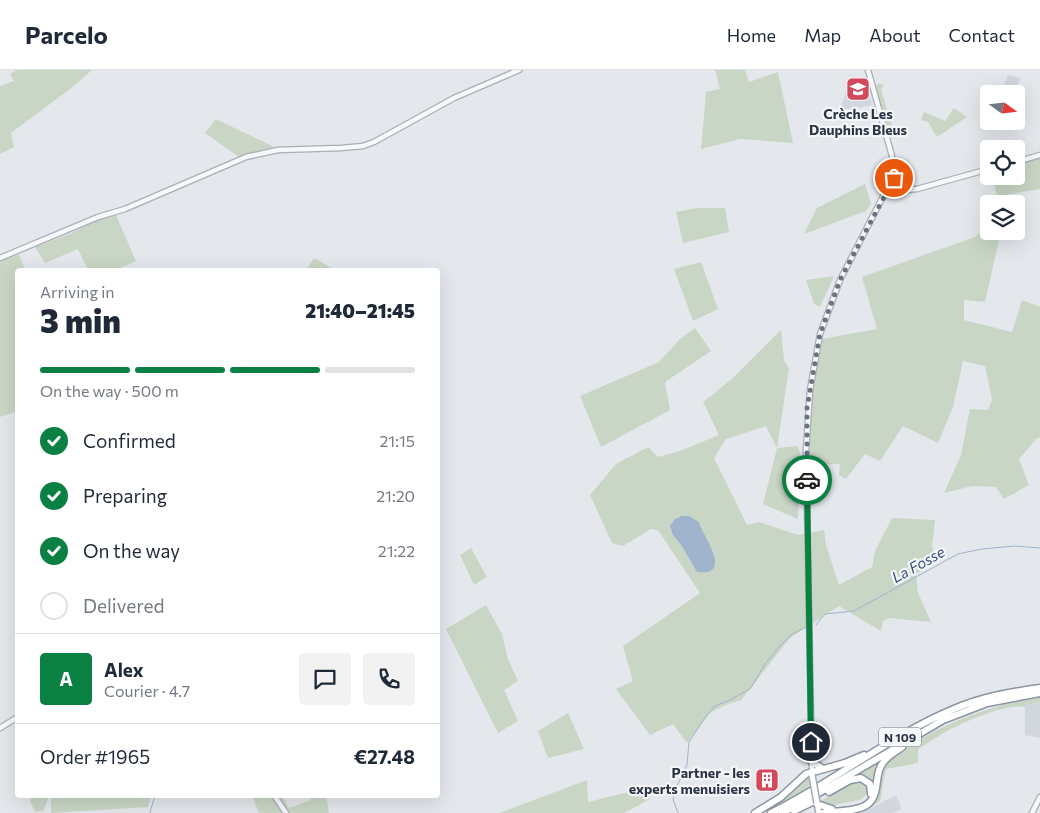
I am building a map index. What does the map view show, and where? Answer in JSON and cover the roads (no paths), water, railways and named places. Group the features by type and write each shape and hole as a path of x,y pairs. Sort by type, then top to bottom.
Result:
{"highway":[{"name":"N 109","path":"770,813 812,791 918,726 953,709 999,695 1040,688"},
{"name":"N 109","path":"782,813 943,720 1000,700 1040,693"},
{"path":"823,810 859,808 868,804 874,795 881,765 889,756 906,744 956,716 1000,700"},
{"path":"755,813 778,800 806,774 855,759 918,726"},
{"path":"811,761 822,769"},
{"path":"791,813 852,779 861,778 870,784 872,789 871,795 865,802 853,806 823,810"}],"main road":[{"path":"812,773 823,810"}],"street":[{"path":"0,258 98,217 125,209 246,157 278,150 363,146 374,142 454,98 519,70"},
{"path":"868,70 892,155 893,191"},
{"path":"1025,159 1040,155"},
{"path":"885,195 893,191 918,189 980,172"},
{"path":"892,181 901,179 908,190"},
{"path":"812,773 806,450 810,390 820,334 834,295 850,260 892,181"},
{"path":"900,190 903,183"},
{"path":"0,728 15,719"},
{"path":"276,798 286,813"},
{"path":"1032,813 1040,798"}],"water":[{"path":"689,516 699,522 710,545 715,562 714,568 708,572 697,572 682,546 673,535 670,526 675,519"}],"waterway":[{"name":"La Fosse","path":"816,625 825,614 854,611 958,554 982,549 1014,546 1040,548"},
{"name":"La Fosse","path":"678,813 673,799 675,790 687,765 689,742 706,716 715,706 751,688 765,664 780,646 792,634 806,627"},
{"path":"150,813 154,798"}],"place":[{"name":"Crèche Les Dauphins Bleus","path":"858,89"},
{"name":"Partner - les experts menuisiers","path":"767,780"}]}
